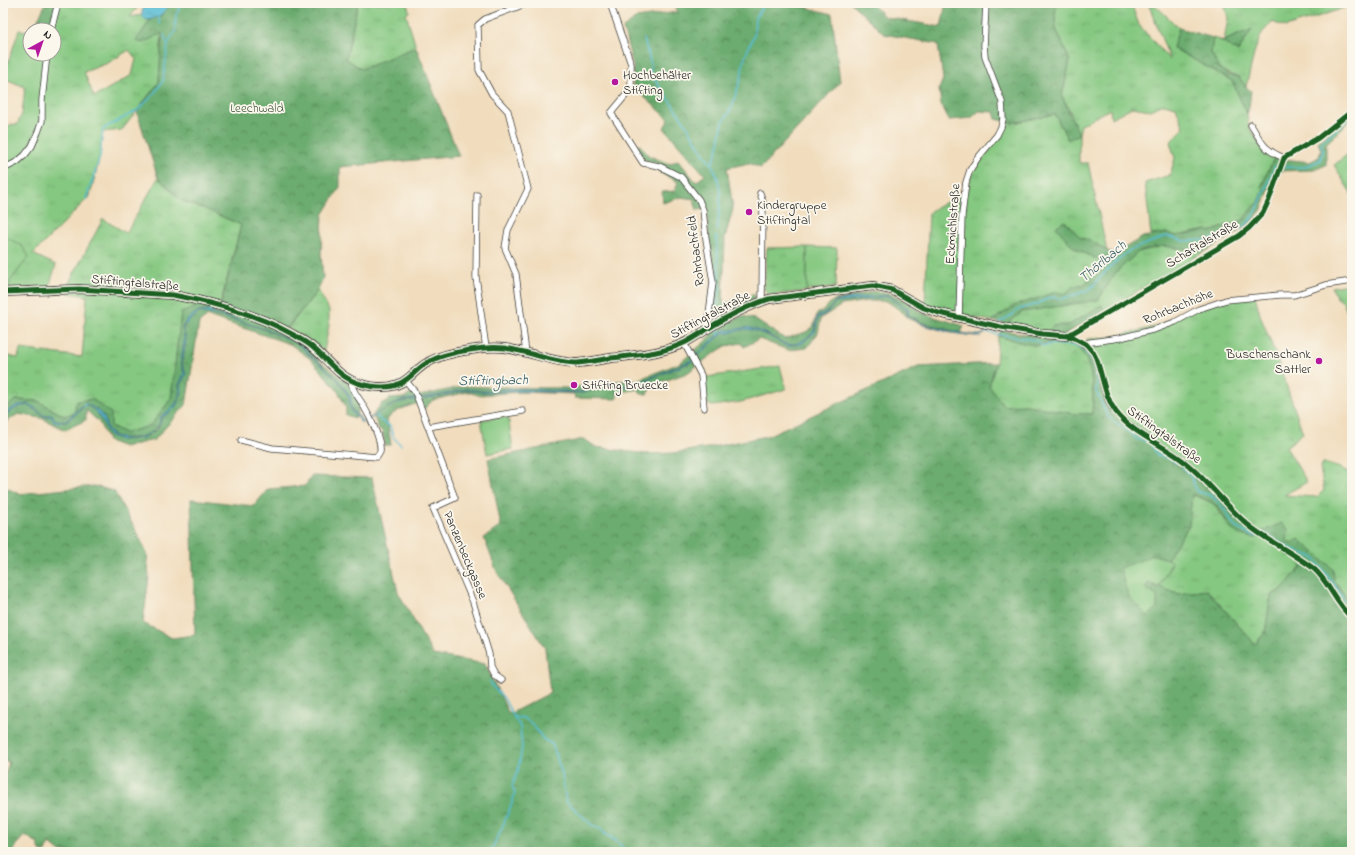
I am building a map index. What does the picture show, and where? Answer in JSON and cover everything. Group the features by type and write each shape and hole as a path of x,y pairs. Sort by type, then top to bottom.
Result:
{"street":[{"path":"53,22 58,3"},
{"path":"526,353 516,274 505,248 508,230 528,189 508,111 492,94 480,70 478,25 485,19 528,3"},
{"name":"Eckmichlstraße","path":"959,318 962,215 966,182 970,170 997,136 1001,127 1003,115 1002,102 985,57 984,46 986,3"},
{"name":"Rohrbachfeld","path":"611,6 631,64 631,89 611,113 643,163 659,166 681,177 699,200 703,210 713,282 707,330"},
{"path":"3,169 17,162 25,155 32,146 38,132 42,121 42,100 47,62"},
{"path":"1252,125 1263,146 1284,158 1318,138 1352,111"},
{"name":"Schaftalstraße","path":"1067,336 1239,236 1249,228 1263,213 1284,158"},
{"name":"Stiftingtalstraße","path":"760,193 763,202 762,301"},
{"path":"477,195 476,277 486,348"},
{"name":"Rohrbachhöhe","path":"1084,343 1120,338 1156,329 1175,322 1199,309 1226,300 1294,295 1326,285 1352,281"},
{"name":"Stiftingtalstraße","path":"3,292 79,289 173,295 189,298 250,316 290,333 308,344 339,373 360,384 380,387 394,386 406,381 421,367 435,359 456,352 486,348 504,348 551,360 579,363 650,353 684,343 721,320 762,301 779,297 873,286 892,290 924,308 939,314 1002,327 1043,334 1073,337 1084,343 1093,352 1096,358 1109,401 1116,413 1128,424 1193,469 1249,526 1314,569 1325,583 1335,600 1352,618"},
{"path":"684,343 701,375 704,408"},
{"path":"241,440 272,448 377,457 380,452 373,422 351,387 351,380"},
{"name":"Panzenbeckgasse","path":"406,381 414,392 455,498 433,508 473,602 487,647 492,671 494,676 501,680"},
{"path":"428,427 522,411"}],"green space":[{"path":"46,3 59,3 52,22 37,22"},
{"path":"59,3 141,3 130,17 141,15 146,20 151,19 136,41 143,43 162,32 159,82 122,130 103,132 100,157 90,196 33,254 56,265 47,293 9,295 10,281 29,257 22,246 3,235 3,166 16,160 43,62 62,62 62,22 52,22","holes":["129,50 136,59 132,75 94,97 84,72 108,63"]},
{"name":"Leechwald","path":"170,3 358,3 346,59 362,69 416,47 459,156 340,167 340,187 323,215 321,253 323,278 318,290 283,333 306,345 321,362 348,383 360,405 356,415 351,407 351,397 336,377 298,343 258,327 225,316 217,315 210,311 197,312 182,327 184,336 182,361 184,373 179,385 180,392 178,400 168,412 161,416 157,428 148,434 135,438 122,438 116,436 108,430 102,414 85,403 66,421 55,420 52,415 45,416 28,404 18,405 3,414 3,409 16,400 38,401 64,416 74,413 77,401 92,399 111,413 111,426 125,433 150,426 171,399 181,313 203,304 220,309 241,225 205,209 182,201 158,178 137,112 159,82 162,33 143,43 136,41 151,19 162,15"},
{"path":"358,3 408,3 409,12 406,14 416,47 362,69 346,59"},
{"path":"675,3 793,3 832,14 840,82 761,168 749,163 727,168 733,209 725,237 723,304 754,294 756,300 725,315 729,322 743,316 754,319 785,339 806,332 813,327 817,314 824,310 832,301 876,291 889,293 908,302 920,312 964,326 961,333 920,322 908,314 908,308 888,295 847,299 835,302 828,311 817,317 813,332 804,340 797,343 789,345 751,328 724,330 690,361 633,385 597,387 584,392 521,389 483,391 466,389 440,395 399,401 374,416 373,415 382,403 388,402 389,399 403,398 413,393 415,397 465,386 572,388 603,382 637,380 680,363 708,339 712,333 711,318 716,283 709,239 707,209 697,210 694,199 681,197 663,203 662,192 675,191 678,182 659,172 662,165 645,160 635,148 639,144 649,156 670,164 678,160 696,182 705,175 664,128 669,119 633,87 633,65 623,28 637,18 677,12"},
{"path":"851,3 871,3 885,17 941,27 946,3 1056,3 1055,26 1070,61 1062,96 1079,134 1068,140 1055,114 1013,123 996,119 994,112 979,111 971,118 949,120 941,104 939,89 943,79 938,44 884,34"},
{"path":"1056,3 1131,3 1139,25 1170,60 1148,3 1153,3 1179,28 1173,48 1232,81 1247,114 1249,127 1261,147 1274,158 1261,187 1264,190 1258,204 1252,208 1243,220 1210,232 1207,230 1176,236 1167,233 1151,235 1145,183 1170,175 1175,158 1170,142 1184,128 1176,107 1164,104 1150,110 1132,107 1111,118 1110,109 1081,125 1079,134 1079,163 1088,163 1107,251 1095,243 1080,237 1065,221 1074,248 1099,260 1100,264 1084,286 1073,286 1065,294 1016,305 992,321 944,312 925,304 929,212 968,190 971,175 1000,138 1007,122 1013,123 1055,114 1068,140 1071,113 1062,96 1070,61 1055,26"},
{"path":"1224,3 1352,3 1352,5 1286,27 1272,22 1262,33 1255,50 1246,87 1239,77 1221,70 1215,63 1211,54 1213,38 1220,40 1238,52 1252,29 1224,41 1228,18"},
{"path":"1179,28 1213,38 1211,53 1220,69 1228,75 1239,77 1251,91 1247,114 1232,81 1173,48"},
{"path":"1252,29 1238,52 1220,40 1224,41"},
{"path":"19,30 22,30 22,62 44,62 40,121 27,150 16,160 3,166 3,133 11,124 17,125 22,114 25,87 3,78"},
{"path":"1352,114 1352,120 1349,121 1326,144 1326,165 1314,170 1276,171 1262,209 1252,222 1232,236 1204,252 1163,246 1138,252 1116,272 1098,300 1022,312 1007,324 992,321 1016,305 1057,292 1065,294 1073,286 1084,286 1100,264 1099,260 1074,248 1056,227 1064,221 1080,237 1095,243 1107,251 1116,253 1143,237 1167,233 1176,236 1207,230 1210,232 1243,220 1252,208 1258,204 1264,190 1261,187 1274,158 1310,162 1319,157 1321,150 1318,142 1340,122"},
{"path":"1352,151 1352,195 1334,165"},
{"path":"158,178 182,201 205,209 241,225 219,309 181,313 171,399 150,426 125,433 111,426 92,399 74,413 64,416 38,401 16,400 3,409 3,355 18,358 20,349 82,357 87,296 64,292 103,219 126,233"},
{"path":"3,235 22,246 29,257 10,281 7,290 3,291"},
{"path":"1163,246 1204,252 1104,311 1102,306 1069,325 1053,326 1046,333 1023,329 1019,325 1016,327 1007,324 1022,312 1098,300 1116,272 1138,252"},
{"path":"807,247 807,291 769,295 764,289 767,248"},
{"path":"807,247 837,248 836,287 807,291"},
{"path":"1352,284 1352,325 1343,302 1336,297 1332,287"},
{"path":"318,290 329,310 329,325 324,351 288,328"},
{"path":"1255,295 1260,315 1303,433 1286,447 1307,482 1284,495 1317,497 1324,490 1320,468 1324,463 1352,474 1352,606 1334,580 1287,540 1261,532 1306,562 1281,590 1271,595 1265,633 1255,644 1207,590 1178,594 1159,587 1172,563 1167,559 1189,525 1192,494 1214,504 1232,530 1257,534 1247,527 1218,496 1110,414 1095,364 1087,350 1087,339 1111,337 1155,327 1198,307 1218,300"},
{"path":"888,296 907,309 907,315 917,321 908,318 905,314 887,301 867,301 842,305 821,318 818,333 807,348 788,350 759,339 744,347 741,343 726,346 687,373 653,385 647,394 641,394 639,389 617,393 617,399 575,398 574,394 520,392 479,395 467,392 433,400 424,409 421,402 393,414 387,420 391,445 385,445 382,430 379,430 374,417 381,411 399,402 440,396 466,390 483,392 522,391 584,393 597,388 633,386 691,362 724,332 728,333 745,329 753,330 767,335 787,346 801,344 815,332 818,318 828,312 835,303"},
{"path":"1102,305 1104,311 1065,334 1077,341 1087,350 1095,364 1110,414 1218,496 1247,527 1257,534 1257,538 1239,534 1234,531 1213,503 1192,494 1189,525 1167,559 1154,555 1145,589 1148,583 1178,594 1207,590 1255,644 1265,633 1271,595 1281,590 1306,562 1261,532 1282,523 1288,529 1287,540 1291,544 1299,539 1333,569 1334,580 1352,606 1352,852 60,852 49,843 46,852 41,852 37,843 25,835 16,845 14,852 3,852 3,781 9,762 3,761 3,486 19,494 94,486 114,491 140,538 147,554 149,577 143,623 172,638 195,635 191,499 254,506 268,489 305,486 312,476 372,478 398,592 433,655 485,664 509,714 550,693 545,648 497,572 484,538 501,526 488,459 584,439 596,447 646,454 673,453 707,448 767,436 918,367 996,363 989,386 1004,406 1027,405 1075,414 1092,414 1093,394 1090,371 1082,352 1075,345 1061,342 1034,345 1021,343 998,336 1001,330 1042,337 1053,326 1069,325"},
{"path":"201,312 224,317 267,330 297,343 329,373 336,377 349,397 350,407 356,416 355,418 346,415 346,407 338,391 312,360 290,344 208,316 199,323 186,405 154,440 124,447 108,441 99,422 86,410 86,420 65,430 41,418 18,414 3,424 3,416 18,407 28,405 45,417 51,416 54,422 66,422 86,405 98,414 109,435 121,440 143,438 158,429 162,417 176,406 182,392 180,385 186,374 182,365 186,339 183,328 186,323"},
{"path":"998,336 1021,343 1034,345 1065,342 1075,345 1082,352 1090,371 1092,383 1092,414 1075,414 1027,405 1004,406 989,386 996,363"},
{"path":"780,366 786,389 741,402 712,406 708,404 705,395 704,379 707,377"},
{"path":"508,416 513,449 487,454 481,420"},
{"path":"1154,555 1172,562 1159,587 1148,583 1145,588 1157,596 1157,608 1148,616 1128,596 1120,568"}],"water":[{"path":"150,3 170,3 161,15 146,20 141,15 144,6"},
{"name":"Stiftingbach","path":"888,295 908,308 908,315 923,324 974,335 981,335 987,332 981,336 975,336 951,333 923,325 907,315 907,309 888,296 835,303 828,312 818,318 815,332 801,344 787,346 767,335 753,330 745,329 728,333 724,332 691,362 633,386 597,388 584,393 522,391 483,392 466,390 440,396 399,402 381,411 399,401 440,395 466,389 483,391 521,389 584,392 597,387 633,385 690,361 724,330 751,328 760,331 789,345 797,343 804,340 813,332 817,317 828,311 835,302 847,299"},
{"path":"210,311 217,315 225,316 268,330 298,343 336,377 329,373 297,343 267,330 205,313 198,313 188,321 183,328 186,339 182,363 184,334 182,328 186,321 197,312"},
{"path":"183,366 186,374 180,385 182,392 176,406 162,417 158,426 161,416 168,412 178,400 180,392 179,385 184,373"},
{"path":"336,377 351,397 351,407 354,413 360,417 361,421 376,415 381,411 374,417 364,422 360,422 358,417 353,414 350,407 349,397"},
{"path":"85,403 103,416 110,433 115,436 121,438 135,438 141,437 155,430 142,438 121,440 109,435 98,414 86,405 66,422 54,422 51,416 45,417 28,405 18,407 3,416 3,414 18,405 29,404 45,416 52,414 55,420 66,421"}],"waterway":[{"path":"175,26 176,15 182,3"},
{"path":"717,230 720,189 716,173 712,165 717,152 723,122 731,109 741,78 744,59 754,35 755,18 764,4"},
{"path":"158,16 160,24"},
{"path":"86,199 100,157 103,129 138,110 153,95 163,81 168,44 176,29"},
{"path":"164,35 167,43"},
{"path":"644,39 651,65 650,73 686,124 703,153 712,164"},
{"name":"Thörlbach","path":"1283,167 1305,167 1320,160 1323,151 1321,143 1341,124 1352,117"},
{"name":"Thörlbach","path":"999,323 1020,309 1037,304 1051,297 1061,299 1089,290 1112,265 1130,250 1167,236 1184,241 1210,240 1245,226 1256,212 1275,166"},
{"path":"716,236 720,288 716,320"},
{"name":"Stiftingbach","path":"718,327 719,335"},
{"name":"Thörlbach","path":"985,332 992,328"},
{"path":"985,332 1035,340 1043,346 1054,344 1079,346 1088,354 1095,365 1097,385 1096,391 1108,417 1137,439 1150,442 1157,455 1171,459 1176,463"},
{"path":"376,415 381,421 390,426 393,437 401,445"},
{"path":"1182,467 1192,478 1196,491 1212,496 1224,509 1235,527 1250,535 1258,536"},
{"path":"1264,533 1289,548 1313,557 1352,612"},
{"path":"490,681 493,687 503,697 514,717 524,718 532,724 544,740 552,744 562,774 566,801 593,826 601,828 604,833 618,842 626,852"},
{"path":"490,852 504,823 515,793 512,786 518,771 522,747 520,726 514,718"}],"cycle path":[{"path":"1067,336 1239,236 1263,213 1284,158 1318,138 1352,111"},
{"path":"3,292 79,289 173,295 225,307 260,319 292,334 314,348 338,371 352,381 361,384 385,387 402,383 421,366 432,360 459,352 498,347 570,363 590,362 639,355 658,352 677,346 733,314 769,299 873,286 892,290 924,308 939,313 1001,327 1073,337 1086,344 1096,358 1106,393 1112,406 1122,419 1138,432 1174,454 1191,467 1247,524 1319,573 1341,606 1352,618"}],"place":[{"name":"Hochbehälter Stifting","path":"615,82"},
{"name":"Kindergruppe Stiftingtal","path":"749,212"},
{"name":"Buschenschank Sattler","path":"1319,361"},
{"name":"Stifting Bruecke","path":"574,385"}]}
